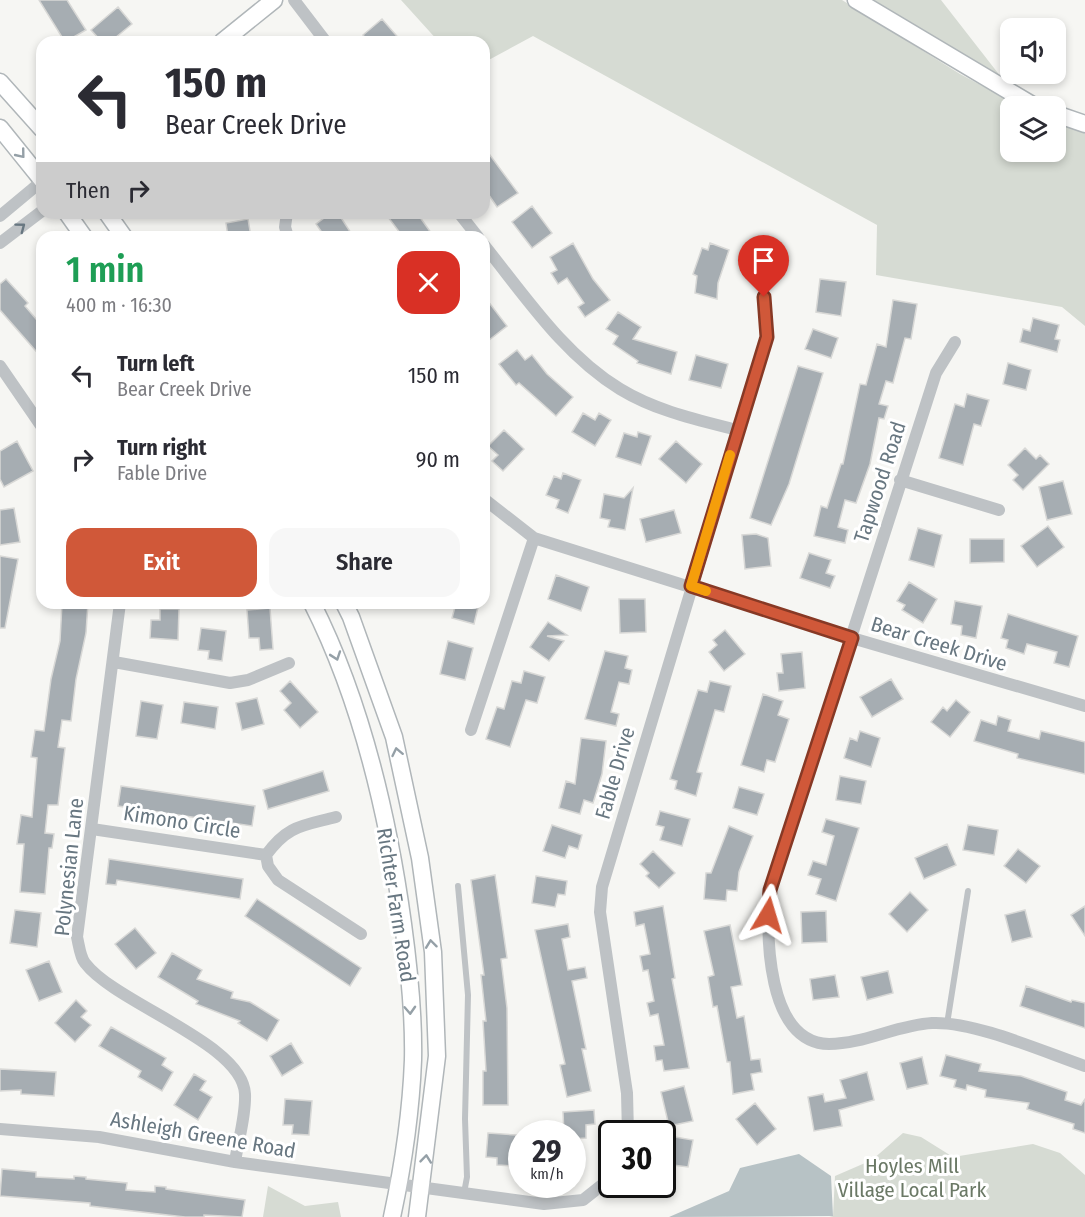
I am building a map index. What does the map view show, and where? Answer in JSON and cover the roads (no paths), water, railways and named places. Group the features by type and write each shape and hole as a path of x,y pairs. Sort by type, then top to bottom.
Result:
{"main road":[{"path":"229,36 274,0"},
{"path":"856,0 1017,96"},
{"path":"0,82 36,122"},
{"path":"1066,117 1085,124"},
{"path":"0,128 36,173"},
{"name":"Richter Farm Road","path":"315,609 332,642 365,740 395,868 408,967 413,1059 399,1185 392,1217"},
{"name":"Richter Farm Road","path":"347,609 393,737 420,858 432,952 437,1056 423,1189 417,1217"}],"street":[{"path":"294,0 321,36"},
{"path":"0,216 36,186"},
{"path":"0,243 36,216"},
{"path":"464,219 473,231"},
{"path":"490,253 548,326 584,361 620,389 673,413 737,430"},
{"name":"Fable Drive","path":"628,1120 627,1093 600,912 602,887 737,430 767,337 764,297"},
{"name":"Tapwood Road","path":"955,342 936,373 770,890 767,936 777,991 786,1017 795,1031 828,1044 931,1023 947,1024 975,1029 1085,1066"},
{"path":"0,366 36,418"},
{"path":"900,480 999,510"},
{"name":"Bear Creek Drive","path":"490,504 534,538 852,638 1085,706"},
{"path":"471,730 534,538"},
{"name":"Polynesian Lane","path":"119,609 77,937 83,961 99,979 211,1047 237,1071 245,1093 235,1162"},
{"path":"114,662 230,684 248,680 289,663"},
{"name":"Kimono Circle","path":"336,817 291,830 279,837 266,855 268,866 278,880 361,934"},
{"name":"Kimono Circle","path":"92,828 266,855"},
{"name":"Ashleigh Greene Road","path":"0,1129 99,1137 235,1162 423,1189"},
{"path":"423,1189 544,1204 583,1200 598,1188"}],"lane":[{"path":"458,886 468,995 465,1119 467,1177 464,1194"},
{"path":"947,1024 968,891"}],"park label":[{"name":"Hoyles Mill Village Local Park","path":"912,1178"}]}
